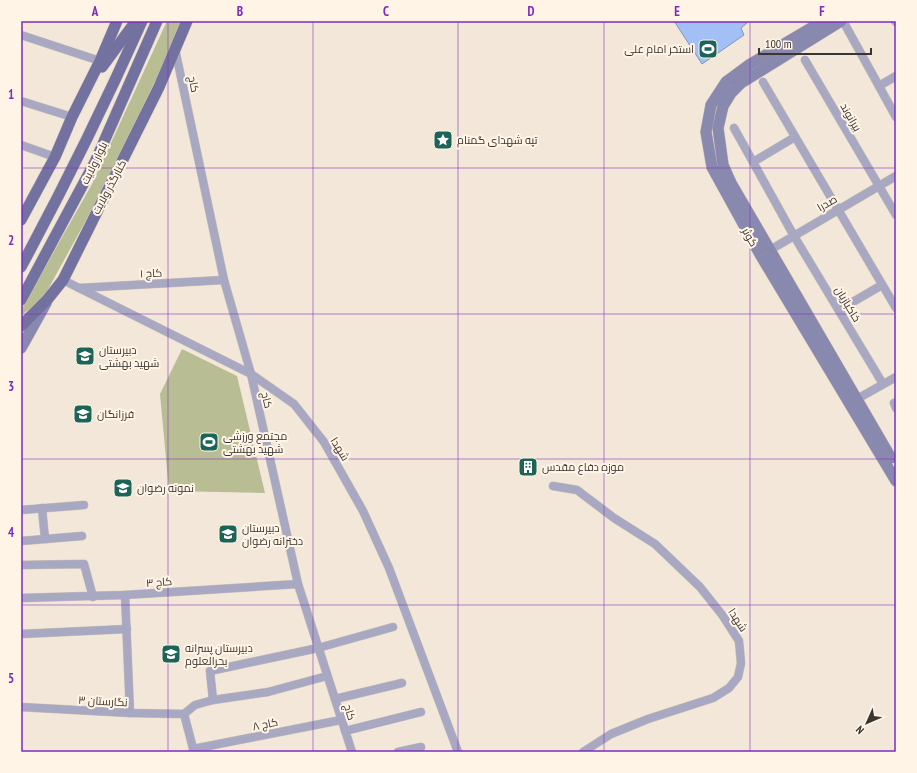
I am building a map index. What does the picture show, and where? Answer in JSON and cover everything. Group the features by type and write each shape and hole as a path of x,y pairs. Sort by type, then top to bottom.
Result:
{"main road":[{"path":"21,220 55,157 117,21"},
{"path":"92,76 103,67 136,21"},
{"name":"بلوار ولایت","path":"21,268 125,60 142,21"},
{"name":"بلوار ولایت","path":"21,300 95,162 157,21"},
{"name":"کنارگذر ولایت","path":"21,348 47,300 63,280 92,219 125,156 187,21"},
{"name":"کوثر","path":"805,37 823,21"},
{"name":"کوثر","path":"842,21 805,37 749,65 726,82 711,105 706,132 712,167 853,401 896,481"},
{"path":"21,326 47,300"},
{"name":"کوثر","path":"853,401 892,458 896,467"}],"street":[{"path":"842,21 896,117"},
{"path":"21,35 100,61"},
{"name":"کاج","path":"175,49 224,280 250,374 298,584 352,752"},
{"name":"بیرانوند","path":"805,60 896,215"},
{"path":"879,86 896,76"},
{"path":"763,82 896,308"},
{"path":"21,100 72,117"},
{"name":"خاکبازیان","path":"734,128 794,236 883,384"},
{"path":"753,162 795,137"},
{"path":"21,145 55,157"},
{"name":"صدرا","path":"765,253 896,176"},
{"name":"شهدا","path":"63,280 250,374 294,404 324,442 363,511 389,568 458,752"},
{"name":"کاج ۱","path":"79,288 224,280"},
{"path":"839,310 882,285"},
{"path":"853,401 896,377"},
{"name":"شهدا","path":"553,486 576,490 614,518 655,544 700,587 723,616 739,641 741,663 738,677 729,688 713,698 648,719 611,734 583,752"},
{"path":"21,510 84,505"},
{"path":"42,508 45,539"},
{"path":"21,541 82,536"},
{"path":"21,565 84,564 93,597"},
{"name":"کاج ۳","path":"21,598 93,597 298,584"},
{"path":"125,595 130,713"},
{"path":"214,700 210,671 318,648 393,627"},
{"path":"21,634 127,629"},
{"path":"194,751 184,714 195,705 214,700 268,692 327,676"},
{"path":"335,699 402,683"},
{"name":"نگارستان ۳","path":"21,707 130,713 184,714"},
{"path":"345,731 421,712"},
{"name":"کاج ۸","path":"194,751 341,720"},
{"path":"398,752 421,747"}],"green space":[{"path":"167,21 182,21 165,61 101,193 41,302 21,315 21,310 92,184"},
{"name":"مجتمع ورزشی شهید بهشتی","path":"182,349 237,376 265,493 169,491 160,394"}],"water":[{"name":"استخر امام علی","path":"674,21 745,21 747,23 741,28 744,35 702,64"}],"place":[{"name":"استخر امام علی","path":"708,49"},
{"name":"تپه شهدای گمنام","path":"443,140"},
{"name":"دبیرستان شهید بهشتی","path":"85,356"},
{"name":"فرزانگان","path":"83,414"},
{"name":"مجتمع ورزشی شهید بهشتی","path":"209,442"},
{"name":"موزه دفاع مقدس","path":"528,467"},
{"name":"نمونه رضوان","path":"123,488"},
{"name":"دبیرستان دخترانه رضوان","path":"228,534"},
{"name":"دبیرستان پسرانه بحرالعلوم","path":"171,654"}]}
